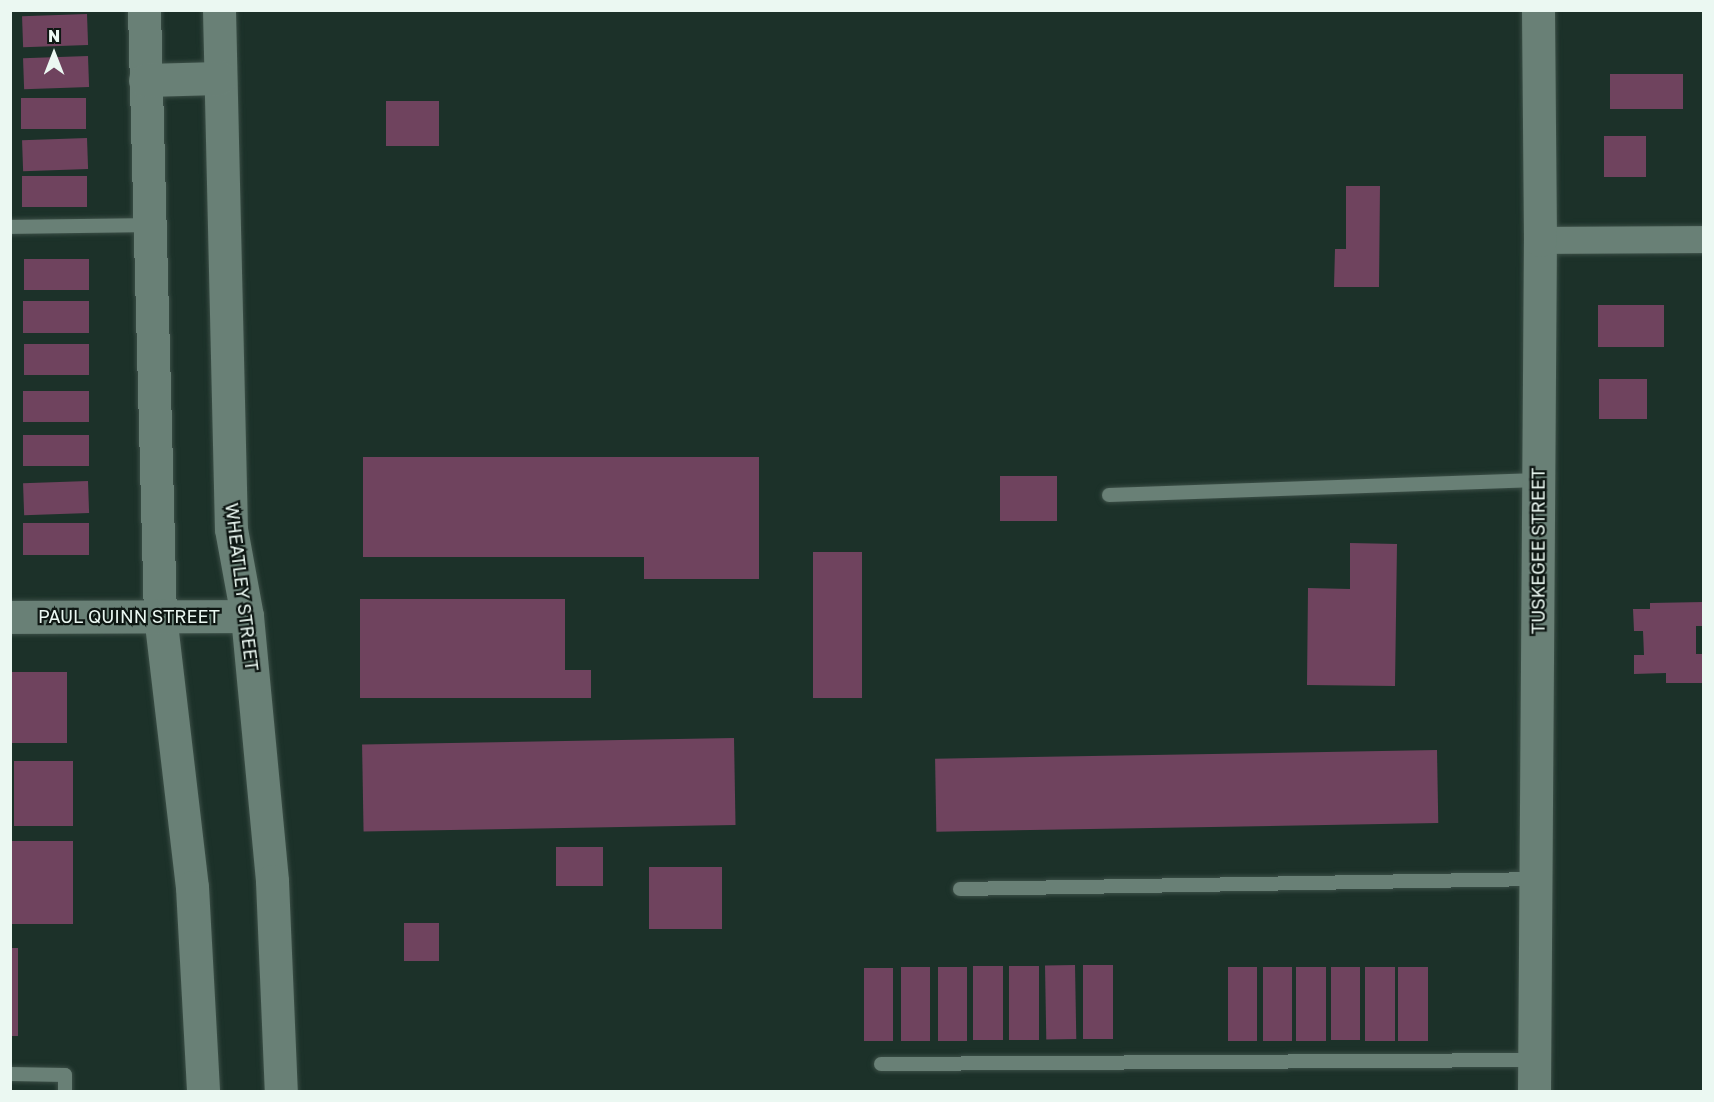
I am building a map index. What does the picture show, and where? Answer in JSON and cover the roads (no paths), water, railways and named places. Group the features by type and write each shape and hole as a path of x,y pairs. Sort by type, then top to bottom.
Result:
{"main road":[{"path":"144,10 160,615 192,887 203,1092"},
{"name":"WHEATLEY STREET","path":"219,10 231,529 247,616 272,881 281,1092"},
{"name":"TUSKEGEE STREET","path":"1534,1076 1540,240 1538,10"},
{"path":"145,80 220,78"},
{"name":"PAUL QUINN STREET","path":"10,617 247,616"}],"street":[{"path":"1540,240 1704,239"}],"lane":[{"path":"10,226 149,225"},
{"path":"1108,495 1539,480"},
{"path":"960,889 1536,879"},
{"path":"881,1064 1534,1076"},
{"path":"10,1074 65,1075 65,1092"}]}
